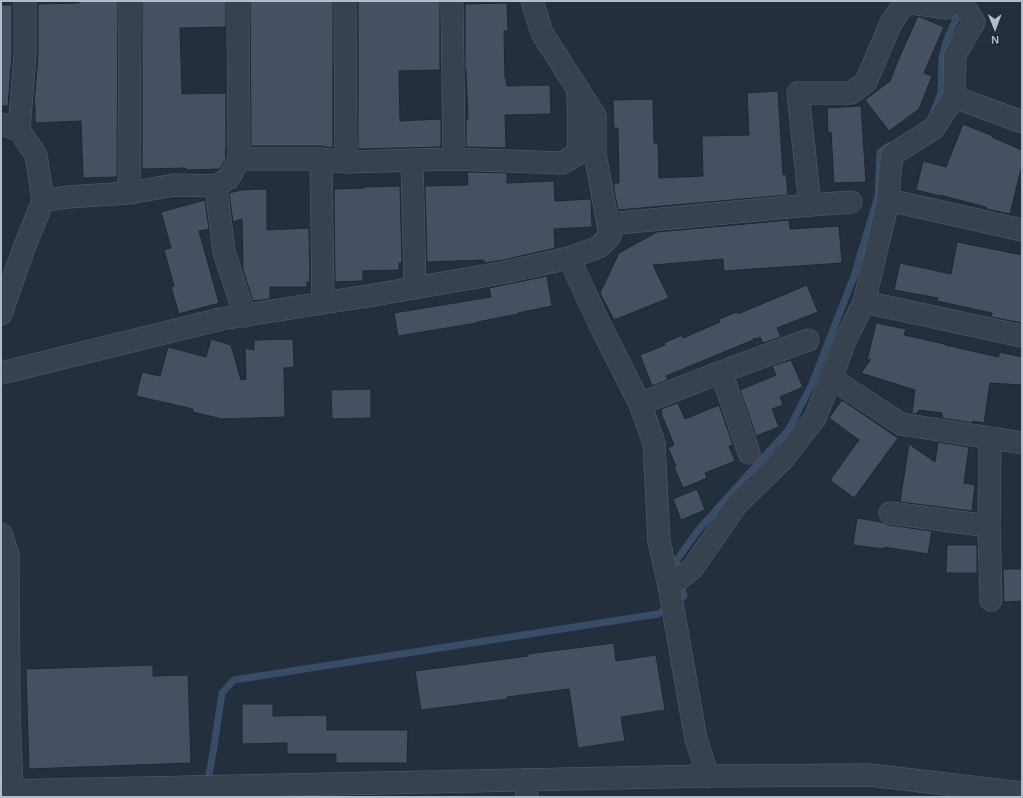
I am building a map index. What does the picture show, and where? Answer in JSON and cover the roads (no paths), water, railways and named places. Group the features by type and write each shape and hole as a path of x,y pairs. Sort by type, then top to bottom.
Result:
{"street":[{"path":"1,314 24,248 43,201 36,155 10,127 25,55 25,1"},
{"path":"129,193 130,1"},
{"path":"43,201 67,197 129,193 175,185 216,186 229,178 239,159 238,1"},
{"path":"345,1 346,162"},
{"path":"452,1 454,159"},
{"path":"1,373 221,320 506,272 569,258 599,247 610,236 595,154 595,116 542,33 532,1"},
{"path":"810,205 798,93 850,93 866,82 891,23 905,2 947,8 950,1"},
{"path":"669,586 692,568 737,504 784,458 815,418 832,378 845,341 864,302 886,213 892,155 934,128 954,97 955,55 974,22 961,1"},
{"path":"239,159 321,159 346,162 454,159 562,163 579,153 578,89"},
{"path":"954,97 1022,122"},
{"path":"321,159 323,303"},
{"path":"412,160 415,288"},
{"path":"216,186 224,252 245,316"},
{"path":"888,200 1022,230"},
{"path":"608,224 851,202"},
{"path":"569,258 601,327 640,404 654,443 659,541 669,586 696,739 708,776"},
{"path":"864,302 1022,336"},
{"path":"640,404 808,340"},
{"path":"721,372 748,453"},
{"path":"832,378 901,424 1022,443"},
{"path":"990,439 989,526 991,600"},
{"path":"890,513 989,526"},
{"path":"1,534 8,554 9,708 7,793 526,788 708,776 870,776 1022,793"}],"waterway":[{"path":"934,111 941,93 942,57 947,39 961,8"},
{"path":"207,785 222,693 234,680 658,614 684,596 676,561 699,529 789,429 812,384 854,276 878,196 880,152 889,146"}]}
